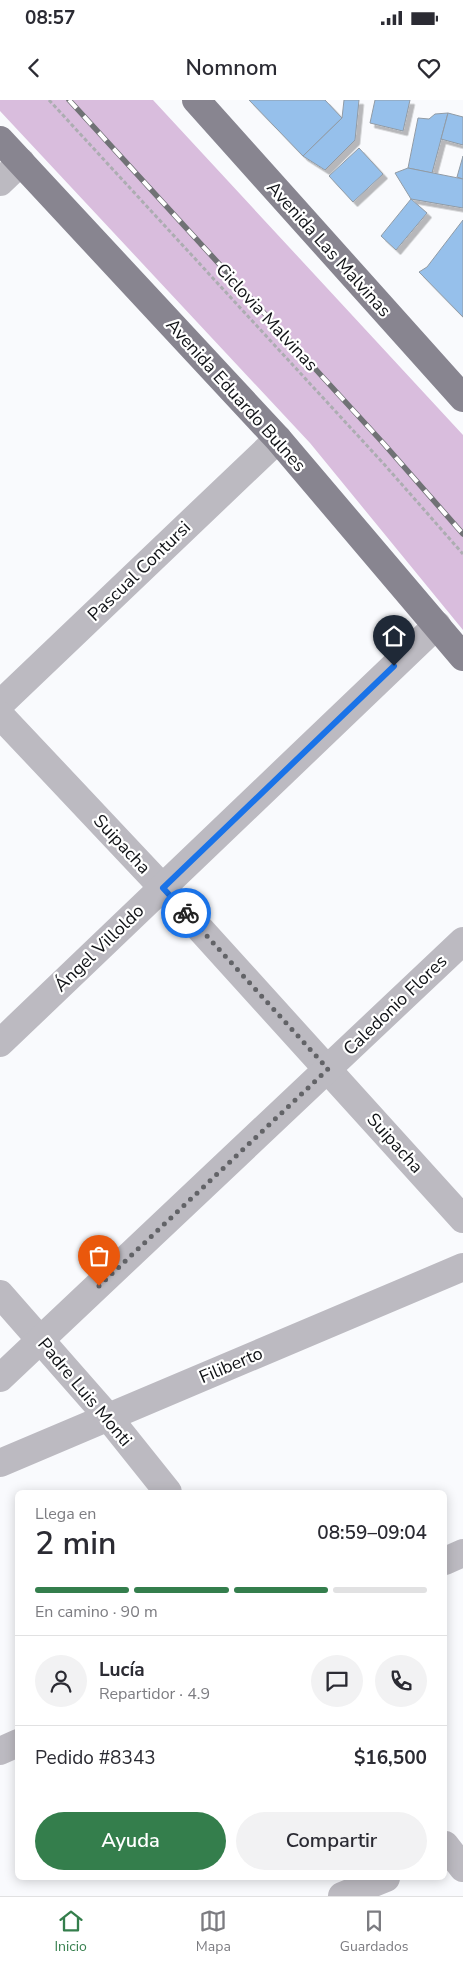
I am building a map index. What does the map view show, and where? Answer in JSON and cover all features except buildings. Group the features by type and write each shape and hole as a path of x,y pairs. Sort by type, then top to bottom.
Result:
{"main road":[{"name":"Avenida Las Malvinas","path":"196,100 463,398"},
{"name":"Avenida Eduardo Bulnes","path":"0,140 278,439 463,658"}],"street":[{"path":"0,182 21,162"},
{"name":"Pascual Contursi","path":"0,704 278,439"},
{"name":"Ángel Villoldo","path":"0,1043 437,625"},
{"name":"Suipacha","path":"0,715 163,888 463,1219"},
{"name":"Caledonio Flores","path":"0,1378 463,941"},
{"name":"Filiberto","path":"0,1463 463,1267"},
{"name":"Padre Luis Monti","path":"0,1294 108,1417 166,1490"},
{"path":"447,1560 463,1553"},
{"path":"0,1751 15,1745"},
{"path":"342,1896 381,1880"}],"path":[{"name":"Ciclovia Malvinas","path":"49,100 383,463 463,554"}],"shaded area":[{"path":"0,100 153,100 463,435 463,630 310,443 0,111"}],"railway":[{"path":"69,100 384,444 463,534"}],"way so far":[{"path":"99,1286 328,1069 186,913"}],"route":[{"path":"186,913 163,888 394,666"}]}
